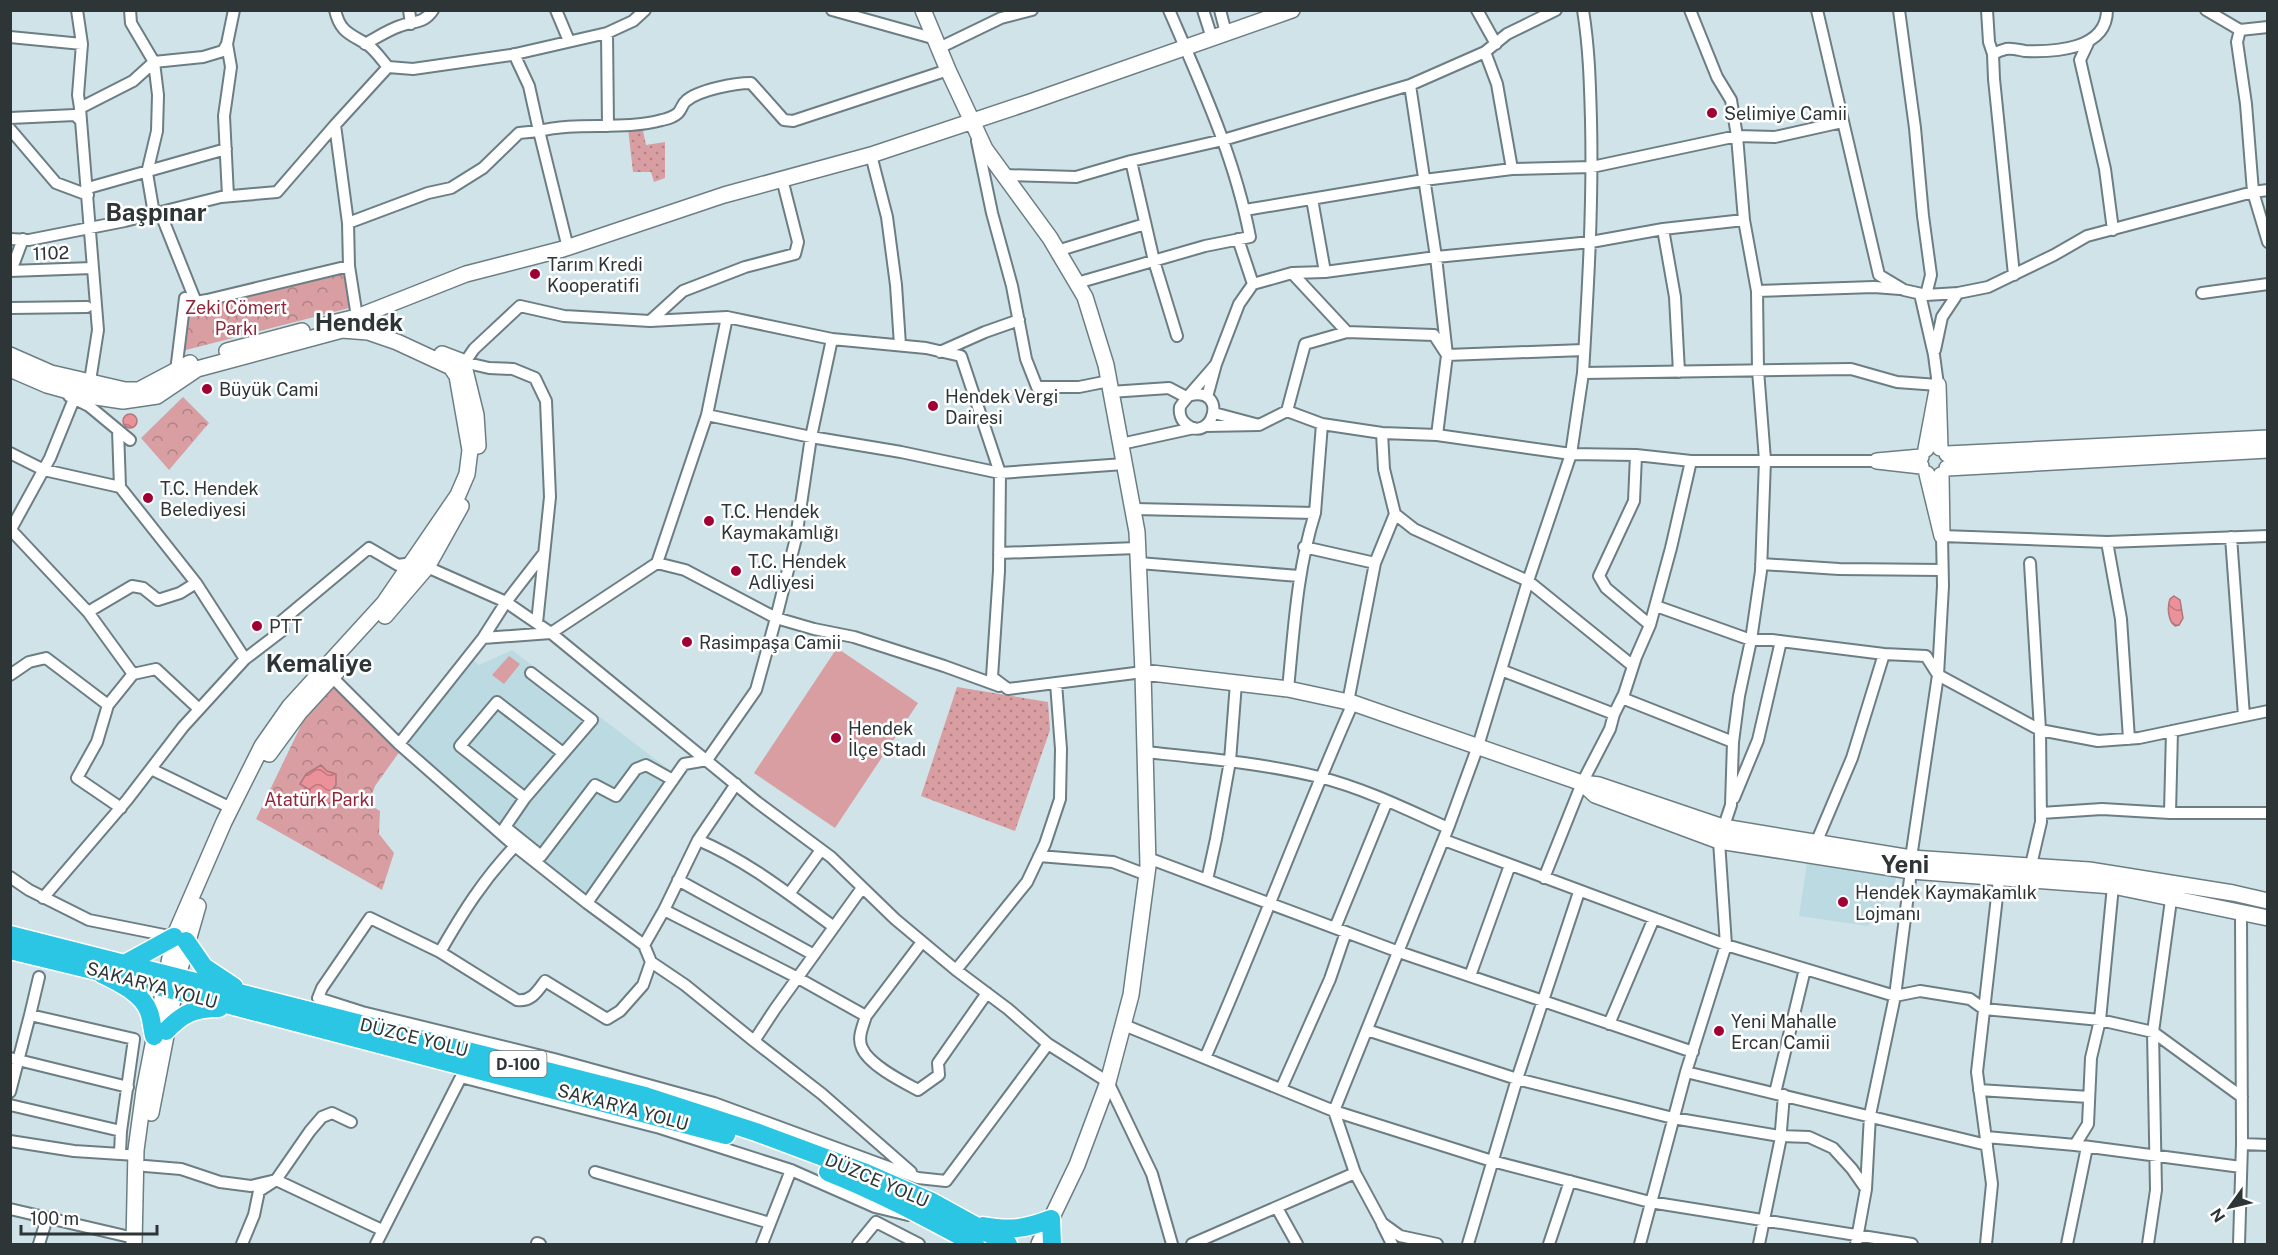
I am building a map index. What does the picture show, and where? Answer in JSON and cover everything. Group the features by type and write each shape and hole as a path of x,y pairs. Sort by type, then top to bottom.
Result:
{"highway":[{"name":"DÜZCE YOLU","path":"10,935 123,965 170,983 656,1100 756,1132 866,1173 930,1201 1008,1245"},
{"path":"123,965 180,939 204,967 245,1002"},
{"name":"SAKARYA YOLU","path":"13,953 170,983"},
{"path":"96,970 124,985 137,996 149,1010 160,1033 187,1012 245,1002"},
{"name":"SAKARYA YOLU","path":"245,1002 406,1049 744,1140 852,1181 975,1244"},
{"path":"972,1224 1012,1230 1033,1226 1051,1219 1052,1245"}],"main road":[{"path":"923,10 985,149 1057,250 1085,297 1106,365 1134,509 1143,672 1147,875 1131,995 1108,1083 1077,1165 1039,1245"},
{"path":"10,355 51,373 125,390 139,390 194,360 357,317 466,274 568,248 724,195 871,155 1292,10"},
{"path":"342,330 357,317"},
{"path":"357,317 460,369"},
{"path":"10,369 47,385 83,395 123,401 157,396 197,369 342,330 368,332 460,369"},
{"path":"180,939 271,751 384,603 420,565 458,495 467,474 470,450 460,369"},
{"path":"1938,385 1934,461 1942,536"},
{"path":"1934,461 2268,438"},
{"path":"1877,461 2268,450"},
{"path":"1143,672 1288,688 1350,703 1582,783 1596,795 1721,834 2000,879 2113,886 2171,900 2268,918"},
{"path":"137,1242 145,1078 160,1033 180,939 231,808 262,746 290,706 329,673"},
{"path":"1721,834 1816,843 1911,864 2031,865 2089,870 2233,893 2268,901"}],"street":[{"path":"77,10 82,44 78,95 98,330 90,381"},
{"path":"130,10 131,23 154,62 158,95 157,131 147,173 157,213 191,300 173,372"},
{"path":"10,118 80,114 133,81 154,62 203,57 223,51 227,44 234,10"},
{"path":"334,10 337,20 348,35 365,44 388,67 413,69 514,54 607,33 633,21 645,10"},
{"path":"409,10 411,24"},
{"path":"365,44 400,26 428,18 433,10"},
{"path":"556,10 569,41"},
{"path":"832,10 938,44 1001,18 1032,10"},
{"path":"1077,283 1204,246 1250,237 1245,210 1223,140 1169,10"},
{"path":"1203,10 1219,36"},
{"path":"1219,36 1220,10"},
{"path":"1477,10 1496,44"},
{"path":"1004,175 1076,177 1131,161 1223,140 1410,85 1485,52 1507,34 1556,10"},
{"path":"1392,1245 1355,1173 1334,1111 1444,840 1478,746 1528,581 1571,454 1582,373 1591,242 1592,167 1588,41 1583,10"},
{"path":"1690,10 1717,76 1731,100 1737,136 1744,220 1757,291 1758,370 1765,460 1761,564 1751,640 1732,742 1731,805"},
{"path":"1817,10 1879,275 1904,290"},
{"path":"1582,373 1851,369 1896,382 1938,385 1923,294 1931,275 1899,10"},
{"path":"1987,10 2014,275"},
{"path":"2107,10 2104,27 2088,43 2080,60 2104,169 2114,230"},
{"path":"2206,10 2240,30 2268,27"},
{"path":"2240,30 2237,42 2246,104 2253,192 2268,242"},
{"path":"607,33 608,126"},
{"path":"10,37 82,44"},
{"path":"1993,54 2007,49 2027,51 2061,49 2088,43"},
{"path":"227,44 231,67 224,116 228,196"},
{"path":"1485,52 1497,84 1512,169"},
{"path":"514,54 530,86 568,248"},
{"path":"10,239 29,240 228,196 277,192 388,67"},
{"path":"348,223 428,193 451,188 483,168 519,133 549,128 608,126 662,120 678,114 685,101 714,89 738,83 751,83 784,120 793,121 948,70"},
{"path":"1410,85 1437,257 1447,355 1437,435"},
{"path":"973,120 992,213 1012,286 1026,359 1037,387 1169,388 1189,396 1197,394 1208,397 1214,407 1212,418 1200,427"},
{"path":"1245,210 1424,180 1512,169 1592,167 1737,136 1775,137 1842,122"},
{"path":"335,125 348,223 349,266 357,317"},
{"path":"10,129 56,183 88,192 226,150"},
{"path":"871,155 887,217 896,285 900,345"},
{"path":"1131,161 1154,261 1177,336"},
{"path":"650,321 683,291 745,267 795,254 798,242 782,178"},
{"path":"1757,291 1874,287 1923,294 1958,293 1988,287 2087,236 2268,190"},
{"path":"1312,199 1325,272"},
{"path":"1208,397 1216,364 1239,304 1253,284 1292,273 1325,272 1437,257 1591,242 1664,229 1744,220"},
{"path":"1057,250 1145,224"},
{"path":"1664,229 1675,297 1679,372"},
{"path":"11,271 23,239"},
{"path":"1238,239 1253,284"},
{"path":"191,300 276,285 349,266"},
{"name":"1102","path":"11,271 92,268"},
{"path":"1292,273 1347,332"},
{"path":"2202,293 2268,284"},
{"path":"1934,355 1942,317 1958,293"},
{"path":"460,369 474,349 520,306 564,316 650,321 727,317 832,339 900,345 961,357 1000,473 999,553 992,677 1008,689"},
{"path":"10,308 87,307"},
{"path":"483,638 551,633 657,563 707,415 727,317"},
{"path":"940,352 1018,320"},
{"path":"1287,411 1305,344 1347,332 1434,335 1447,355"},
{"path":"587,903 684,764 707,760 756,690 796,538 812,437 832,339"},
{"path":"1447,355 1584,350"},
{"path":"1200,427 1185,423 1180,413 1182,402 1216,364"},
{"path":"460,369 513,369 535,378 546,401 550,497 537,623"},
{"path":"47,385 89,406 130,440"},
{"path":"74,399 44,470 11,530 88,612 133,674"},
{"path":"1121,444 1200,427 1259,425 1287,411 1322,424 1382,433 1437,435 1571,454 1636,455 1691,461 1877,461"},
{"path":"1214,412 1259,425"},
{"path":"707,415 1000,473 1124,464"},
{"path":"1288,688 1299,576 1304,547 1315,513 1322,424"},
{"path":"118,430 120,487 196,583 245,659"},
{"path":"1204,1058 1246,965 1350,703 1375,563 1395,514 1384,469 1382,433"},
{"path":"10,453 44,470 120,487"},
{"path":"1636,455 1634,501 1599,576 1606,588 1650,625"},
{"path":"1544,878 1582,783 1610,729 1650,625 1691,461"},
{"path":"1134,509 1315,513"},
{"path":"1395,514 1414,529 1528,581 1633,666"},
{"path":"1857,1241 1866,1189 1870,1115 1895,996 1938,675 1943,586 1942,536 2107,542 2268,536"},
{"path":"2231,537 2244,716"},
{"path":"2107,542 2121,619 2128,739"},
{"path":"1304,547 1375,563"},
{"path":"43,898 121,808 199,709 245,659 369,548 398,565 420,565 506,602 551,633 736,784 821,850 956,970 1048,1044 1108,1083 1152,1174 1172,1245"},
{"path":"399,744 483,638 506,602 544,553"},
{"path":"999,553 1138,556 1299,576"},
{"path":"657,563 685,570 776,618 866,641 1008,689 1143,672"},
{"path":"2030,563 2040,730 2041,813 2031,865"},
{"path":"1761,564 1839,569 1942,570"},
{"path":"88,612 132,586 143,588 158,600 180,593 196,583"},
{"path":"1656,606 1751,640 1781,641 1884,654 1926,656 1938,675 2040,730 2098,741 2128,739 2268,711"},
{"path":"1640,1245 1686,1072 1726,945 1721,834 1758,740 1781,641"},
{"path":"1816,843 1852,758 1884,654"},
{"path":"10,675 28,663 46,658 108,705"},
{"path":"121,808 77,778 97,742 108,705 133,674 156,669 199,709"},
{"path":"1501,670 1614,714"},
{"path":"329,673 399,744 515,846 644,945 651,962 685,985 822,1094 918,1178"},
{"path":"531,673 592,720 525,798 505,827 541,856 595,785 616,796 636,769 646,765 673,780"},
{"path":"1207,880 1230,761 1236,682"},
{"path":"956,970 1027,882 1060,799 1061,749 1056,683"},
{"path":"1622,698 1732,742"},
{"path":"525,798 460,746 496,702 563,753"},
{"path":"2170,813 2172,730"},
{"path":"1145,752 1230,761 1320,777 1387,801 1448,828"},
{"path":"151,769 231,808"},
{"path":"644,945 698,840 736,784"},
{"path":"1335,928 1387,801"},
{"path":"2041,813 2102,809 2170,813 2268,813"},
{"path":"698,840 755,869 834,927"},
{"path":"1444,840 1726,945 1895,996 1920,991 1970,999 1984,1009 2100,1020 2153,1032 2242,1097"},
{"path":"440,952 471,899 488,875 515,846"},
{"path":"789,894 821,850"},
{"path":"1039,856 1113,862 1147,875"},
{"path":"1148,858 1399,952 1692,1052"},
{"path":"1470,976 1510,865"},
{"path":"10,877 43,898 89,920 180,939"},
{"path":"1986,1245 1992,1184 1977,1072 2000,879"},
{"path":"678,880 814,955"},
{"path":"2075,1145 2088,1124 2091,1058 2100,1020 2113,886"},
{"path":"754,1041 862,888"},
{"path":"1468,1245 1517,1079 1579,892"},
{"path":"2148,1245 2156,1190 2157,1155 2153,1032 2171,900"},
{"path":"664,910 798,978 866,1016"},
{"path":"2239,1245 2242,1144 2241,912"},
{"path":"651,962 643,986 620,1011 607,1019 545,981 534,996 524,1001 517,1000 440,952 370,918 322,988 318,998 362,1012 554,1059 714,1103 918,1178 946,1181 1048,1044"},
{"path":"1609,1024 1654,918"},
{"path":"1281,1089 1330,979 1346,932"},
{"path":"922,942 866,1016 860,1036 862,1048 871,1060 918,1090 939,1075 938,1063 987,993"},
{"path":"1759,1245 1780,1136 1779,1094 1805,969"},
{"path":"10,1092 15,1059 30,1015 39,977"},
{"path":"30,1015 134,1039 120,1153"},
{"path":"1124,1025 1334,1111 1492,1161 1650,1202 1764,1221 1857,1241 1912,1245"},
{"path":"1367,1030 1517,1079 1673,1118 1780,1136 1809,1137 1833,1148 1866,1189"},
{"path":"15,1059 128,1087"},
{"path":"1686,1072 1986,1141 2075,1145 2241,1167"},
{"path":"376,1245 461,1077 660,1128 791,1170 875,1207 931,1220"},
{"path":"1979,1090 2089,1097"},
{"path":"10,1105 121,1131"},
{"path":"242,1245 254,1215 259,1191 276,1180 322,1117 332,1113 351,1122"},
{"path":"10,1141 74,1151 120,1153 141,1161 181,1169 220,1182 251,1186 276,1180 382,1230"},
{"path":"2242,1144 2268,1145"},
{"path":"2067,1245 2087,1147"},
{"path":"762,1245 791,1170"},
{"path":"595,1172 770,1223"},
{"path":"1198,1243 1355,1173"},
{"path":"1549,1245 1570,1181"},
{"path":"1277,1208 1297,1245"},
{"path":"10,1209 137,1242"},
{"path":"39,1245 47,1218"},
{"path":"858,1245 876,1222 919,1245"},
{"path":"1382,1223 1400,1236 1437,1245"}],"shaded area":[{"path":"512,650 676,775 587,903 399,744 468,656 479,665"},
{"name":"Hendek Kaymakamlık Lojmanı","path":"1807,863 1896,877 1894,889 1868,926 1799,916"}],"green space":[{"path":"642,126 646,145 665,142 665,178 654,182 651,172 633,172 628,128"},
{"name":"Zeki Cömert Parkı","path":"349,271 353,307 182,351 191,308"},
{"path":"183,397 209,423 169,470 141,438"},
{"name":"Hendek İlçe Stadı","path":"837,648 918,703 835,828 754,773"},
{"path":"509,656 520,664 504,684 492,675"},
{"name":"Atatürk Parkı","path":"332,684 400,751 375,786 368,804 380,811 379,834 394,853 382,890 256,819 307,713"},
{"path":"957,687 1048,702 1050,730 1015,831 921,796"}],"water":[{"path":"130,414 135,416 137,421 135,426 130,428 125,426 123,421 125,416"},
{"path":"2174,596 2180,600 2183,618 2179,625 2175,626 2168,610 2170,599"},
{"path":"321,765 327,771 336,774 336,785 332,790 335,793 330,803 320,807 311,801 310,790 300,784 306,774"}],"place":[{"name":"Selimiye Camii","path":"1712,113"},
{"name":"Tarım Kredi Kooperatifi","path":"535,274"},
{"name":"Büyük Cami","path":"207,389"},
{"name":"Hendek Vergi Dairesi","path":"933,406"},
{"name":"T.C. Hendek Belediyesi","path":"148,498"},
{"name":"T.C. Hendek Kaymakamlığı","path":"709,521"},
{"name":"T.C. Hendek Adliyesi","path":"736,571"},
{"name":"PTT","path":"257,626"},
{"name":"Rasimpaşa Camii","path":"687,642"},
{"name":"Hendek İlçe Stadı","path":"836,738"},
{"name":"Hendek Kaymakamlık Lojmanı","path":"1843,902"},
{"name":"Yeni Mahalle Ercan Camii","path":"1719,1031"}],"district":[{"name":"Başpınar","path":"156,212"},
{"name":"Hendek","path":"359,322"},
{"name":"Kemaliye","path":"319,663"},
{"name":"Yeni","path":"1905,864"}]}
